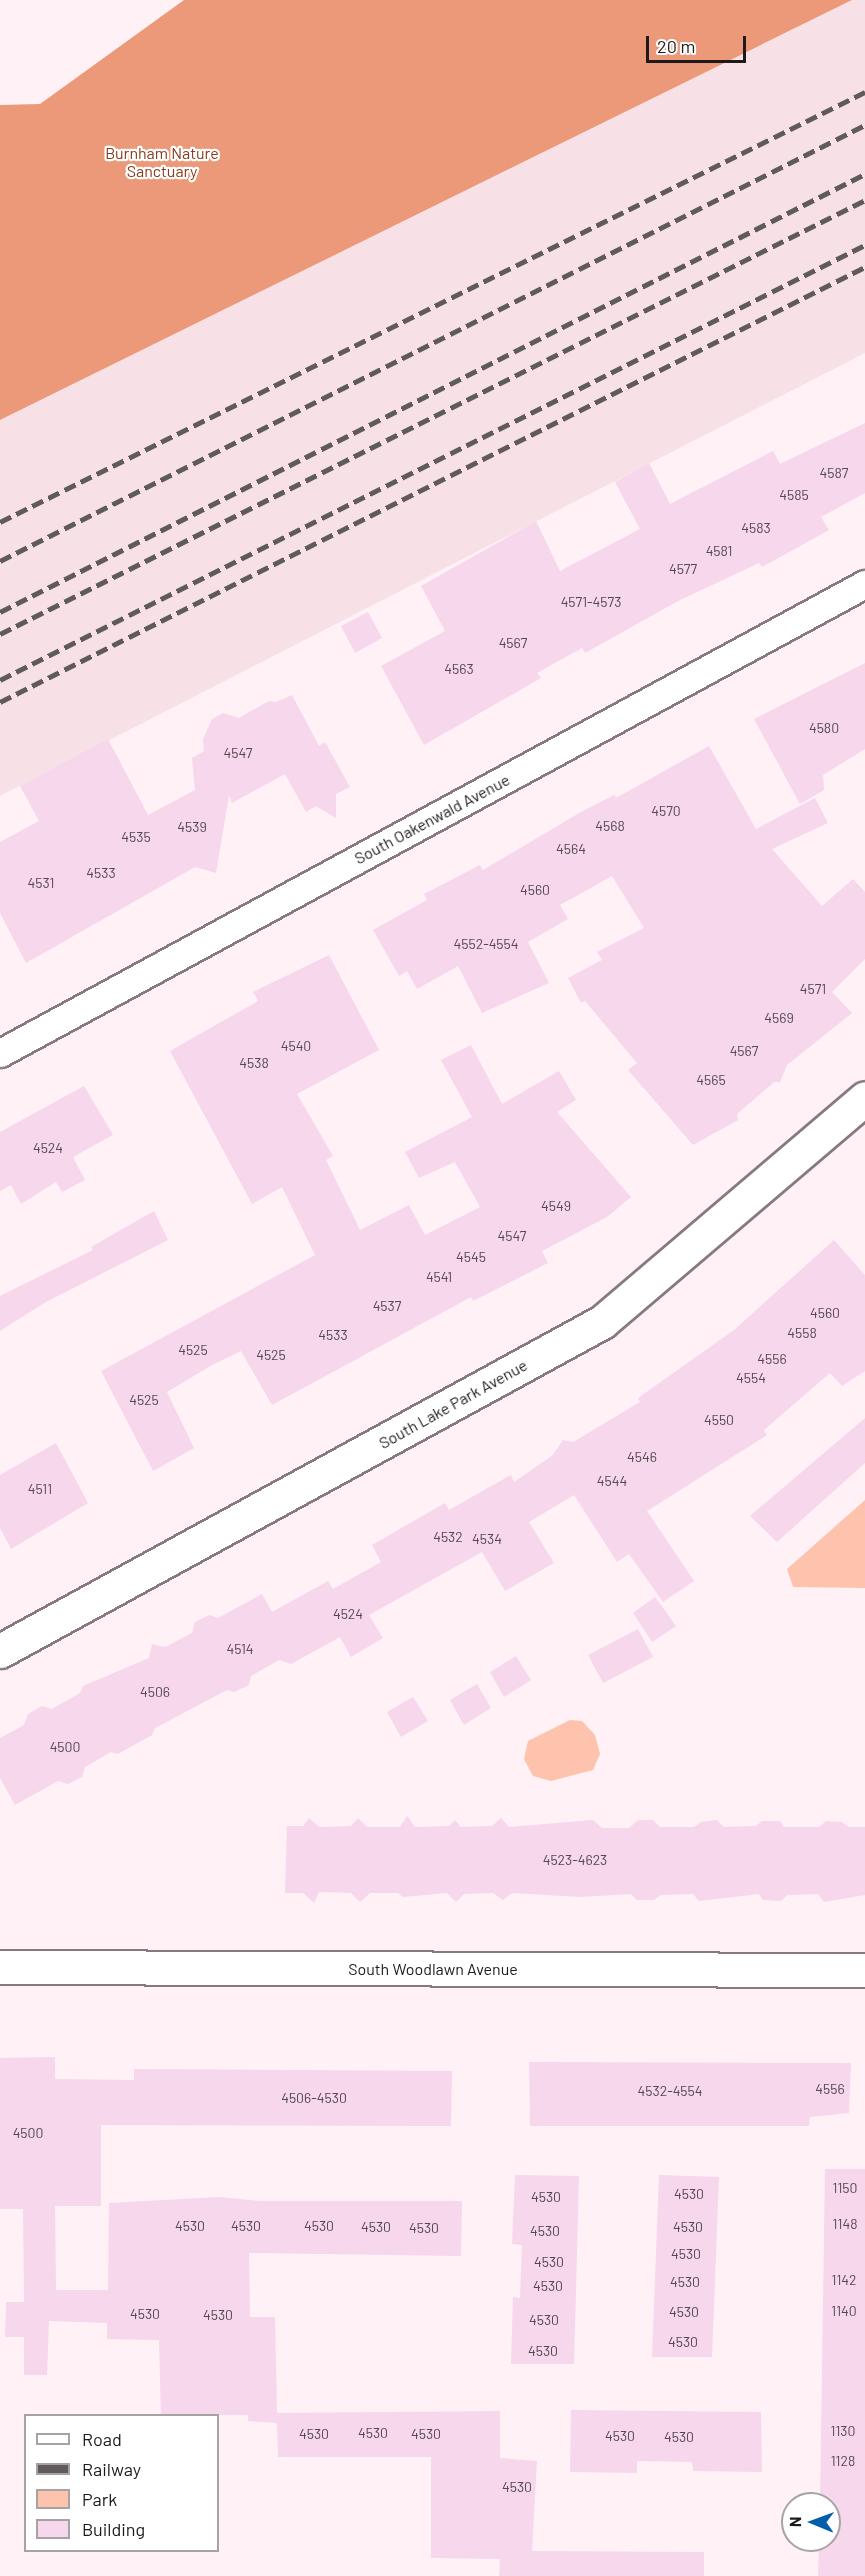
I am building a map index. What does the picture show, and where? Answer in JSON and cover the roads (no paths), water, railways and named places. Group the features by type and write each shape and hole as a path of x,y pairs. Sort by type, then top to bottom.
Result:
{"street":[{"name":"South Oakenwald Avenue","path":"0,1053 865,584"},
{"name":"South Lake Park Avenue","path":"0,1651 602,1322 865,1098"},
{"name":"South Woodlawn Avenue","path":"0,1967 865,1971"}],"railway":[{"path":"0,522 865,92"},
{"path":"0,561 865,125"},
{"path":"0,612 865,174"},
{"path":"0,634 865,200"},
{"path":"0,680 865,245"},
{"path":"0,702 865,267"}],"park label":[{"name":"Burnham Nature Sanctuary","path":"162,162"}]}
